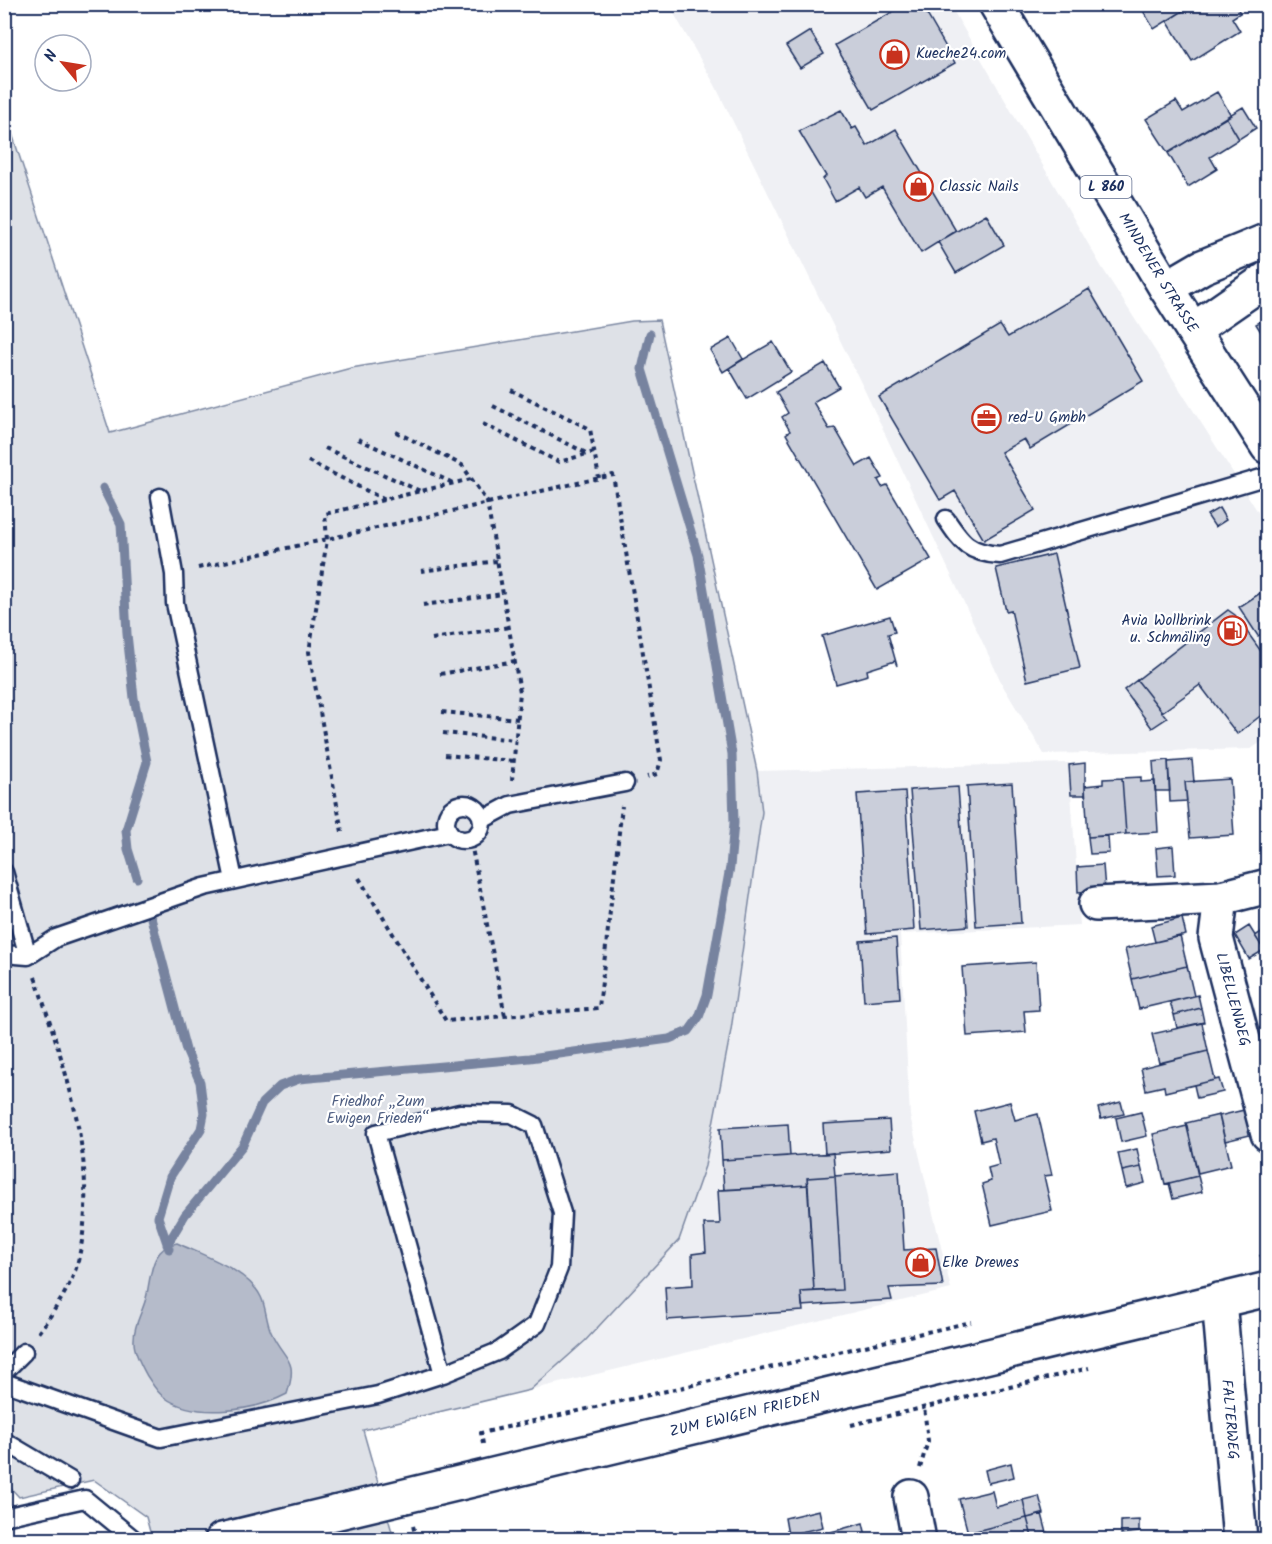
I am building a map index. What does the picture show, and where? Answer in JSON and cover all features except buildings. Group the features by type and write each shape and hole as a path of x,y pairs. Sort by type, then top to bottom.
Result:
{"street":[{"name":"MINDENER STRASSE","path":"996,4 1167,288 1268,447"},
{"path":"1167,288 1202,267 1268,240"},
{"path":"1193,330 1268,278"},
{"path":"1096,904 1221,898 1268,886"},
{"name":"LIBELLENWEG","path":"1221,898 1216,938 1268,1134"},
{"name":"ZUM EWIGEN FRIEDEN","path":"222,1539 1268,1289"},
{"name":"FALTERWEG","path":"1219,1300 1240,1539"},
{"path":"911,1497 919,1539"}],"lane":[{"path":"946,519 962,543 982,554 1000,555 1268,476"},
{"path":"160,497 174,574 175,603 234,880"},
{"path":"482,820 510,805 625,783"},
{"path":"457,804 469,804 478,809 482,820 480,831 470,839 458,840 449,833 445,822 448,811 457,804"},
{"path":"4,954 28,956 56,938 204,887 449,833"},
{"path":"4,872 28,956"},
{"path":"4,1382 161,1438 378,1395 443,1374 499,1351 537,1324 559,1268 562,1213 534,1125 512,1114 459,1113 376,1133 443,1374"},
{"path":"4,1372 24,1352"},
{"path":"4,1441 70,1480"},
{"path":"4,1517 85,1499 135,1539"}],"path":[{"path":"511,390 590,429 599,478"},
{"path":"493,406 588,454"},
{"path":"483,424 559,462 594,452"},
{"path":"396,432 462,465 488,502 520,692 510,805"},
{"path":"358,439 454,483"},
{"path":"325,448 420,491"},
{"path":"308,461 384,500"},
{"path":"174,574 327,540 488,502 613,475 662,760 657,774 625,783 599,1008 446,1021 346,856 309,652 327,540 325,513 471,479"},
{"path":"421,571 498,561"},
{"path":"423,605 503,594"},
{"path":"432,639 509,627"},
{"path":"440,674 515,661"},
{"path":"442,712 518,719"},
{"path":"443,733 516,740"},
{"path":"445,755 514,761"},
{"path":"470,839 505,1016"},
{"path":"24,1352 53,1314 76,1267 85,1220 81,1144 63,1064 28,956"},
{"path":"489,1474 481,1433 971,1322"},
{"path":"413,1526 417,1539"}],"shaded area":[{"path":"669,5 950,5 1101,266 1267,526 1267,738 1251,749 1044,754 1003,686 865,391 715,85"},
{"path":"1069,763 1080,925 900,934 910,1116 951,1289 530,1390 585,1341 679,1239 705,1166 731,1030 762,812 757,771"}],"green space":[{"name":"Friedhof „Zum Ewigen Frieden“","path":"4,109 110,433 351,368 632,321 659,320 757,771 762,812 731,1030 705,1166 679,1240 585,1341 530,1390 363,1430 394,1539 152,1539 146,1517 94,1480 19,1497 5,1482"}],"water":[{"path":"177,1243 224,1264 255,1287 263,1301 271,1332 291,1366 287,1394 259,1405 208,1411 177,1404 161,1395 154,1387 137,1355 134,1336 146,1300 154,1262 162,1250"}],"waterway":[{"path":"167,1245 185,1215 243,1145 262,1103 280,1086 299,1079 530,1058 669,1039 689,1031 699,1017 707,995 730,867 734,823 732,754 698,555 642,369 650,334"},
{"path":"103,488 121,524 127,634 134,698 147,762 126,830 128,849 137,878"},
{"path":"151,918 186,1050 200,1082 204,1114 201,1129 170,1177 158,1217 169,1249"}],"place":[{"name":"Kueche24.com","path":"895,54"},
{"name":"Classic Nails","path":"918,187"},
{"name":"red-U Gmbh","path":"987,418"},
{"name":"Avia Wollbrink u. Schmäling","path":"1232,630"},
{"name":"Elke Drewes","path":"921,1263"}]}
